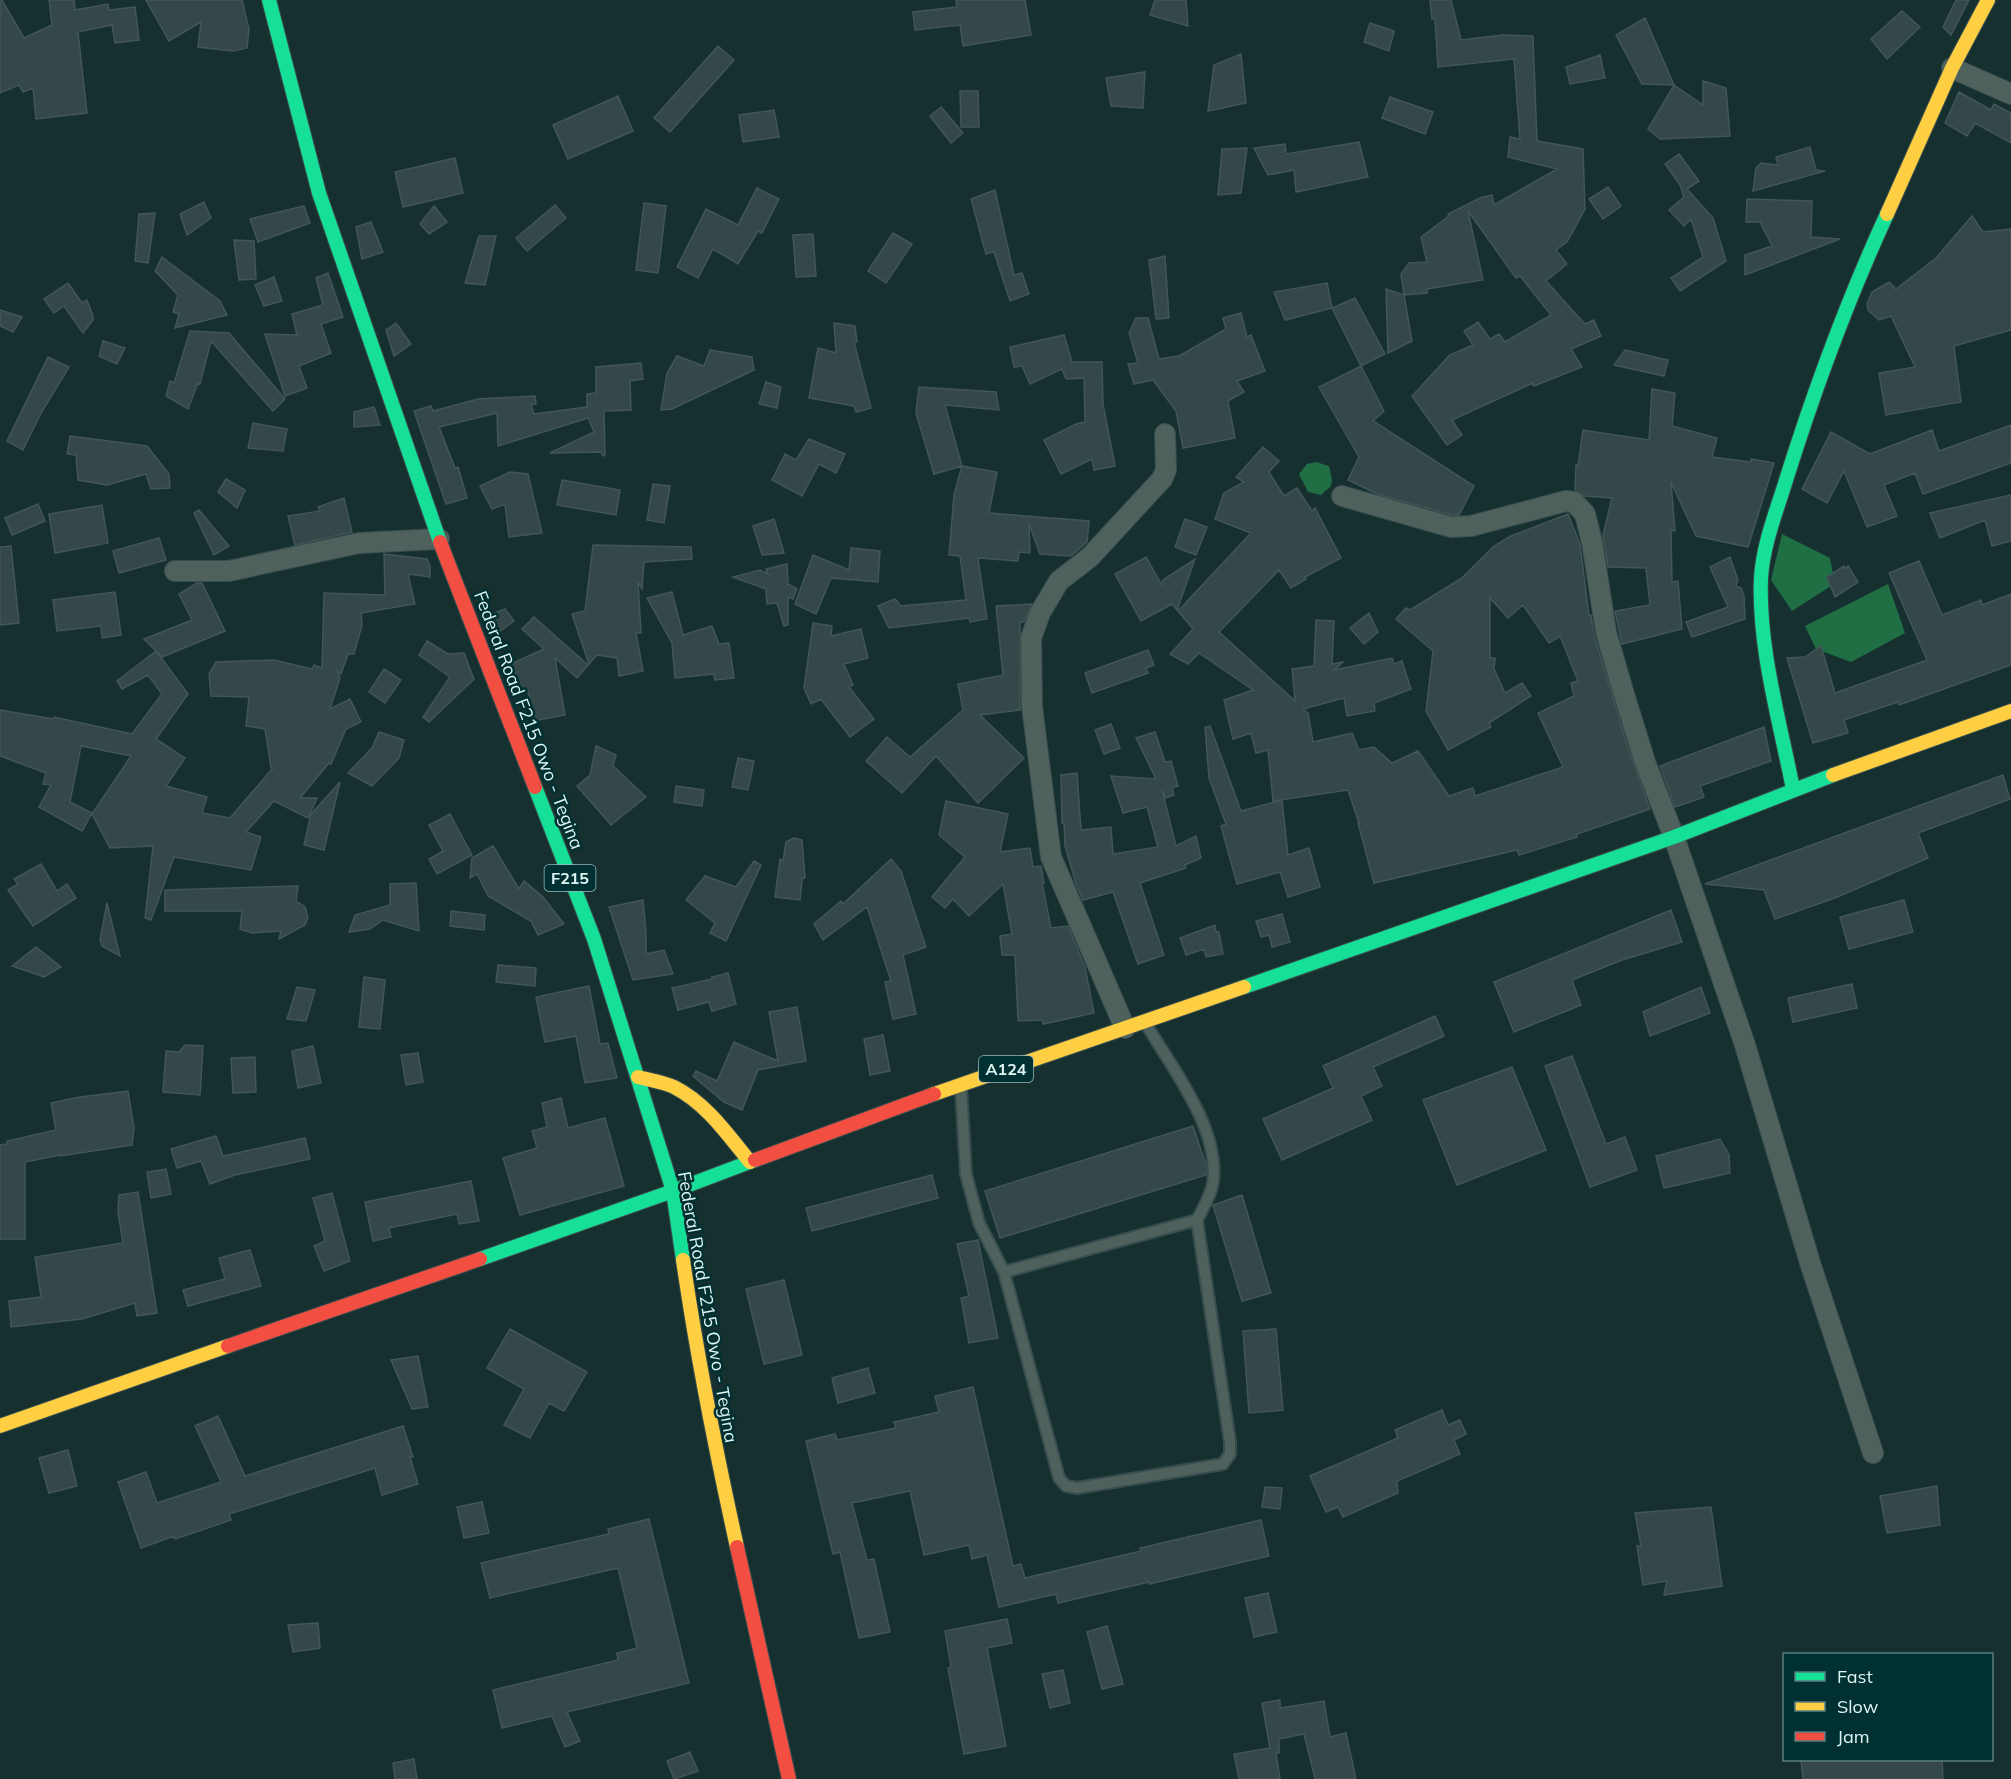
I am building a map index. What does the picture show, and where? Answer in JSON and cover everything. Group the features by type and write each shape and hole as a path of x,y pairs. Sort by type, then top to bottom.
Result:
{"main road":[{"name":"Federal Road F215 Owo - Tegina","path":"269,0 319,193 439,540 594,939 673,1191 694,1333 716,1453 789,1779"},
{"path":"1793,789 1762,624 1761,577 1765,547 1799,440 1866,260 1952,68 1988,0"},
{"name":"A124","path":"0,1426 673,1191 960,1085 1674,837 1793,789 2011,711"},
{"path":"638,1077 674,1087 692,1099 718,1123 750,1162"}],"street":[{"path":"1952,68 2011,94"},
{"path":"1125,1028 1051,857 1032,706 1031,638 1040,613 1059,581 1090,557 1162,479 1166,470 1165,434"},
{"path":"1342,496 1451,527 1471,525 1566,501 1574,502 1581,509 1588,526 1606,632 1645,762 1674,837 1745,1045 1811,1266 1873,1453"},
{"path":"175,571 229,572 359,543 439,540"}],"lane":[{"path":"960,1085 966,1174 980,1223 1004,1272 1059,1478 1066,1486 1077,1488 1223,1464 1230,1454 1230,1442 1197,1220 1206,1204 1213,1183 1214,1160 1199,1113 1144,1021"},
{"path":"1004,1272 1197,1220"}],"green space":[{"path":"1316,462 1329,466 1332,480 1331,486 1321,495 1308,492 1299,474 1307,464"},
{"path":"1782,534 1830,558 1833,574 1831,586 1792,611 1771,580"},
{"path":"1888,584 1905,633 1851,662 1816,649 1805,626"}],"building":[{"path":"0,0 24,38 52,25 49,0 74,0 75,10 108,4 109,10 135,7 139,40 115,43 112,25 78,32 87,113 36,119 33,88 23,92 19,85 0,93"},
{"path":"146,0 242,0 249,29 247,48 233,51 198,47 201,22 169,41"},
{"path":"956,0 1025,0 1031,35 963,46 960,25 915,30 913,12 957,7"},
{"path":"1155,0 1186,0 1188,26 1150,15"},
{"path":"1430,0 1451,0 1461,40 1503,35 1533,36 1537,141 1583,149 1585,209 1567,242 1556,250 1567,264 1546,281 1585,324 1594,320 1601,336 1571,349 1582,367 1534,386 1533,383 1452,420 1462,435 1447,445 1412,396 1450,355 1473,345 1464,331 1478,322 1490,339 1499,334 1505,342 1551,315 1520,276 1516,278 1468,211 1483,280 1427,289 1427,293 1404,295 1401,274 1409,263 1427,262 1421,237 1449,216 1448,214 1480,198 1492,195 1494,205 1557,169 1508,157 1510,137 1520,139 1514,59 1438,67 1435,19 1432,19"},
{"path":"1956,0 1969,0 1951,35 1943,27"},
{"path":"1902,11 1920,27 1887,59 1871,39"},
{"path":"1645,18 1674,85 1642,84 1616,35"},
{"path":"1370,23 1394,31 1389,51 1364,42"},
{"path":"718,46 734,60 670,132 654,118"},
{"path":"1241,54 1246,103 1208,111 1214,65"},
{"path":"1600,55 1605,78 1570,84 1566,67"},
{"path":"1145,72 1143,108 1111,106 1106,78"},
{"path":"1703,81 1726,88 1730,136 1660,139 1648,129 1674,85 1703,105"},
{"path":"960,91 978,91 979,127 961,127"},
{"path":"1959,92 1991,110 1994,104 2011,113 2011,143 1975,123 1967,136 1945,123"},
{"path":"618,96 633,131 568,159 553,125"},
{"path":"1390,97 1433,112 1425,134 1382,118"},
{"path":"941,107 963,133 951,143 930,116"},
{"path":"774,110 779,137 743,142 739,115"},
{"path":"1359,142 1368,177 1296,192 1294,170 1268,175 1254,148 1285,144 1286,154"},
{"path":"1810,147 1816,170 1825,171 1753,191 1756,168 1761,163 1778,165 1776,157"},
{"path":"1247,148 1241,193 1218,195 1222,149"},
{"path":"1679,154 1699,181 1687,189 1713,218 1726,261 1680,291 1671,278 1703,257 1691,219 1684,226 1669,210 1684,197 1680,185 1665,164"},
{"path":"455,158 463,193 403,207 395,172"},
{"path":"1608,187 1621,206 1603,219 1589,199"},
{"path":"757,188 779,199 762,233 758,231 738,264 713,249 698,278 677,267 706,209 738,225"},
{"path":"995,190 1014,275 1022,273 1029,294 1010,301 994,252 986,254 971,199"},
{"path":"1747,199 1812,201 1811,237 1840,239 1745,275 1745,255 1772,246 1760,222 1746,222"},
{"path":"204,202 211,218 187,235 180,214"},
{"path":"644,203 666,206 658,273 636,270"},
{"path":"555,205 566,218 527,251 516,238"},
{"path":"304,206 310,223 258,242 250,219"},
{"path":"434,206 447,222 429,234 420,224"},
{"path":"155,213 148,263 135,261 139,214"},
{"path":"1972,216 1983,232 2011,229 2011,330 1954,346 1961,402 1886,415 1879,373 1915,367 1891,316 1879,320 1868,310 1867,304 1872,292 1889,282 1896,289 1936,258"},
{"path":"371,222 383,252 362,259 356,227"},
{"path":"893,233 912,244 886,283 868,271"},
{"path":"813,234 816,276 796,277 793,235"},
{"path":"479,236 496,236 485,285 465,283"},
{"path":"234,240 254,241 256,279 239,280"},
{"path":"1165,256 1169,318 1156,319 1149,260"},
{"path":"162,257 220,301 227,315 175,328 179,314 173,312 178,295 155,271"},
{"path":"328,273 343,317 321,324 331,353 299,366 307,388 285,396 265,334 297,335 292,314 323,305 316,278"},
{"path":"274,277 282,301 264,306 255,285"},
{"path":"68,283 82,303 87,300 93,316 93,320 83,333 64,306 54,313 44,299"},
{"path":"1327,283 1332,308 1285,320 1274,292"},
{"path":"1386,289 1404,295 1412,341 1388,353"},
{"path":"1355,298 1385,354 1361,366 1332,308"},
{"path":"0,310 22,317 13,332 0,326"},
{"path":"1241,313 1247,337 1251,335 1265,371 1237,381 1244,392 1228,401 1235,438 1183,448 1176,411 1153,380 1134,384 1128,364 1138,363 1129,333 1136,318 1148,318 1159,359 1179,356 1226,329 1223,318"},
{"path":"396,323 411,344 394,356 386,330"},
{"path":"834,323 855,326 857,342 854,342 871,408 856,412 854,406 809,398 818,348 836,353"},
{"path":"190,331 229,333 285,399 273,411 211,341 200,384 198,383 188,409 166,396 170,381 174,383"},
{"path":"1064,335 1072,362 1102,362 1103,404 1115,466 1094,470 1092,459 1061,474 1044,440 1085,422 1084,378 1066,379 1062,369 1030,384 1022,366 1014,367 1010,347"},
{"path":"103,341 125,348 117,364 99,356"},
{"path":"710,350 752,357 754,370 672,409 661,410 667,373 677,356 704,366"},
{"path":"1625,350 1668,360 1664,376 1614,365"},
{"path":"48,357 69,367 41,413 23,450 7,441"},
{"path":"641,363 643,379 630,381 631,410 604,411 605,455 603,456 601,452 550,453 594,432 588,418 498,446 497,413 439,427 455,468 458,467 467,498 446,504 414,411 431,406 433,411 478,399 535,396 536,404 531,405 534,414 587,407 587,394 596,393 596,367"},
{"path":"1361,366 1384,411 1373,421 1474,486 1459,515 1377,494 1348,480 1359,457 1319,387"},
{"path":"766,382 781,387 777,408 759,404"},
{"path":"919,387 996,392 999,410 945,405 962,466 934,474 916,413"},
{"path":"1652,389 1675,393 1672,426 1717,438 1712,457 1774,463 1748,547 1696,536 1671,482 1675,531 1671,530 1672,582 1678,581 1682,629 1622,644 1615,611 1650,605 1646,568 1608,567 1603,535 1612,498 1584,496 1575,490 1576,465 1578,465 1583,430 1649,440"},
{"path":"374,407 380,425 354,427 354,412"},
{"path":"253,423 287,429 283,451 248,448"},
{"path":"2011,425 2011,463 1923,494 1915,473 1884,485 1897,516 1867,527 1844,471 1827,503 1802,489 1831,432 1870,454 1932,430 1939,451"},
{"path":"70,436 147,446 169,474 170,488 151,489 146,474 107,485 78,480 76,455 67,454"},
{"path":"809,439 845,454 836,473 819,464 802,496 772,480 785,454 796,460"},
{"path":"1263,447 1279,461 1269,472 1284,496 1297,488 1312,511 1315,508 1341,558 1305,577 1306,579 1291,588 1279,570 1219,632 1295,701 1292,669 1314,666 1316,620 1334,621 1332,664 1343,662 1334,670 1392,658 1394,664 1402,661 1411,689 1374,703 1375,711 1347,716 1344,698 1303,709 1308,713 1313,742 1352,733 1359,750 1374,747 1392,763 1418,751 1449,796 1473,788 1475,796 1563,767 1538,713 1574,696 1571,683 1578,681 1560,636 1549,643 1523,605 1508,618 1490,598 1490,658 1495,658 1494,669 1505,693 1522,683 1531,696 1489,723 1491,727 1448,750 1426,711 1433,651 1396,619 1406,608 1410,610 1462,578 1494,546 1511,536 1568,514 1580,544 1589,615 1591,615 1594,635 1628,748 1650,809 1577,834 1577,837 1519,855 1517,850 1374,883 1348,790 1273,801 1268,750 1256,753 1251,733 1233,739 1224,700 1253,690 1199,653 1188,664 1170,654 1193,629 1178,611 1251,533 1215,519 1224,493 1244,482 1236,477"},
{"path":"962,466 997,472 989,513 1089,521 1087,542 1071,556 1040,554 1029,524 1030,553 1019,552 1018,561 978,558 987,619 970,622 969,618 889,628 878,606 895,599 901,606 966,600 960,556 949,555 954,495"},
{"path":"510,472 528,474 542,533 509,537 505,504 492,509 480,486"},
{"path":"226,479 245,490 237,508 218,492"},
{"path":"562,480 620,490 616,515 557,505"},
{"path":"653,484 670,486 664,523 647,520"},
{"path":"2011,495 2011,541 1992,546 1985,520 1940,538 1930,513"},
{"path":"344,498 352,532 295,545 288,516 320,511 318,507"},
{"path":"38,504 45,521 12,535 5,518"},
{"path":"102,505 108,543 55,553 49,514"},
{"path":"199,510 229,546 214,555 194,513"},
{"path":"774,519 784,553 762,555 753,526"},
{"path":"1185,519 1207,527 1196,555 1175,547"},
{"path":"159,538 166,560 119,573 113,551"},
{"path":"593,545 691,547 692,559 644,562 642,589 638,582 641,633 636,633 643,671 619,676 617,658 597,655 589,664 572,614 585,611"},
{"path":"11,546 19,623 0,625 0,547"},
{"path":"851,548 880,551 878,582 831,578 816,614 795,604 813,555 849,570"},
{"path":"384,554 427,559 430,566 430,577 408,574 415,604 361,613 362,625 354,654 348,654 341,674 337,671 340,678 330,709 350,699 361,722 346,729 331,764 329,763 300,798 317,798 308,818 274,801 246,832 261,837 251,870 174,857 151,920 145,918 153,846 110,848 92,814 131,756 81,746 70,802 92,813 82,831 39,807 51,785 43,784 46,773 0,756 0,710 53,719 54,717 132,734 162,694 148,675 122,689 117,681 156,651 188,694 156,739 185,758 166,786 207,797 202,813 230,818 273,768 271,768 265,729 246,726 249,697 211,696 209,674 216,662 274,660 312,669 314,665 322,668 324,593 385,595"},
{"path":"1146,557 1162,585 1163,580 1195,559 1177,610 1172,604 1141,621 1115,574"},
{"path":"1730,557 1738,580 1736,586 1741,588 1744,596 1745,619 1692,637 1686,622 1728,607 1710,567"},
{"path":"1919,561 1942,615 1981,600 1982,605 2011,594 2011,665 1899,705 1898,702 1844,720 1848,733 1813,743 1787,658 1805,657 1821,646 1835,693 1927,660 1889,573"},
{"path":"787,564 788,584 797,589 793,599 788,597 788,625 784,626 777,603 767,604 766,589 733,577 760,570 768,574 766,569"},
{"path":"1844,566 1846,569 1848,566 1858,582 1835,597 1827,577"},
{"path":"197,583 202,583 225,631 162,657 144,639 192,620 179,594"},
{"path":"115,592 121,635 102,638 101,626 57,631 53,600"},
{"path":"672,592 683,635 712,626 719,644 729,643 734,678 715,680 714,674 675,678 672,643 647,598"},
{"path":"1032,604 1024,622 1020,622 1020,710 980,715 1024,758 978,803 936,756 902,793 866,761 887,737 910,757 963,710 958,684 1003,675 996,606"},
{"path":"505,609 514,621 499,632 492,614"},
{"path":"1369,613 1378,632 1364,644 1350,628"},
{"path":"534,617 588,665 577,678 555,658 565,715 533,721 528,691 523,693 511,664 544,649 522,629"},
{"path":"813,623 832,626 831,636 861,629 868,658 844,664 853,685 849,687 874,719 850,737 821,699 811,704 804,688"},
{"path":"427,641 448,654 464,653 474,679 429,722 423,717 450,677 419,655"},
{"path":"1148,650 1154,665 1146,668 1148,673 1092,693 1085,673"},
{"path":"384,669 401,680 385,703 369,692"},
{"path":"1111,724 1120,748 1104,754 1095,730"},
{"path":"1210,726 1241,811 1282,800 1288,855 1309,848 1320,887 1288,897 1280,872 1237,884 1221,826 1226,824 1209,778 1205,727"},
{"path":"1764,727 1771,761 1700,786 1704,797 1675,807 1660,766"},
{"path":"379,732 404,740 399,758 372,786 348,773 372,748"},
{"path":"1155,732 1165,762 1171,761 1178,786 1172,788 1174,795 1166,798 1162,790 1176,846 1196,836 1201,858 1185,865 1186,868 1140,883 1164,955 1138,964 1113,892 1083,900 1076,884 1065,846 1061,775 1077,773 1081,830 1111,827 1113,854 1158,847 1147,807 1123,813 1111,776 1156,779 1136,738"},
{"path":"596,746 616,755 613,766 646,797 611,825 577,786 590,775"},
{"path":"738,758 754,761 748,790 732,787"},
{"path":"2003,775 2010,799 1918,833 1928,858 1835,898 1775,919 1764,890 1705,884"},
{"path":"340,782 324,850 304,845 311,814"},
{"path":"676,786 704,790 702,806 674,802"},
{"path":"946,801 1008,814 1000,852 1030,848 1033,867 1041,866 1051,928 1068,926 1085,967 1094,1013 1043,1024 1042,1020 1018,1021 1015,955 1002,955 1000,936 1012,934 1003,884 969,916 953,899 945,908 932,897 965,857 939,835"},
{"path":"450,814 472,855 437,874 429,859 443,851 429,825"},
{"path":"794,838 802,840 805,878 802,879 800,900 775,897 780,859 783,861 786,842"},
{"path":"493,846 519,889 524,881 543,897 564,924 538,935 531,921 488,896 477,874 470,878 472,858"},
{"path":"891,859 901,871 926,947 903,955 916,1014 893,1019 885,982 891,981 867,907 823,940 814,924 841,901 843,904"},
{"path":"754,861 761,865 726,941 710,933 715,923 686,900 705,876 736,887"},
{"path":"41,864 57,891 67,884 76,898 33,926 8,890 18,884 14,879"},
{"path":"416,883 419,931 383,920 370,929 349,932 355,915 390,905 390,884"},
{"path":"298,886 296,901 305,907 308,918 305,925 279,939 281,931 252,933 240,929 242,911 165,911 165,890"},
{"path":"643,900 646,954 664,950 673,974 633,980 609,907"},
{"path":"1904,900 1913,932 1849,949 1840,917"},
{"path":"107,903 120,956 102,946 100,940"},
{"path":"1671,910 1682,942 1622,960 1572,980 1581,1005 1514,1032 1494,982"},
{"path":"451,911 485,915 484,930 450,926"},
{"path":"1282,914 1290,942 1272,947 1269,935 1261,937 1256,921"},
{"path":"1215,925 1216,932 1219,932 1223,954 1206,957 1204,949 1186,955 1180,938"},
{"path":"36,947 61,967 44,977 12,966"},
{"path":"498,965 536,968 535,986 496,982"},
{"path":"728,973 736,1004 712,1011 709,1002 678,1010 672,988"},
{"path":"364,977 385,980 380,1029 359,1027"},
{"path":"1852,984 1857,1008 1793,1022 1788,998"},
{"path":"589,986 600,1044 608,1043 617,1078 585,1083 576,1036 545,1042 536,997"},
{"path":"297,987 315,990 306,1021 287,1019"},
{"path":"1701,987 1710,1013 1650,1036 1643,1012"},
{"path":"797,1007 806,1061 758,1070 742,1110 724,1102 693,1076 696,1071 717,1081 734,1042 778,1061 769,1012"},
{"path":"1435,1016 1444,1036 1373,1067 1382,1086 1361,1096 1372,1120 1282,1160 1263,1119 1333,1088 1323,1066"},
{"path":"883,1035 890,1071 870,1075 864,1039"},
{"path":"185,1045 203,1046 200,1095 163,1092 166,1051 179,1052"},
{"path":"313,1046 321,1083 298,1088 292,1051"},
{"path":"418,1053 423,1082 406,1085 401,1055"},
{"path":"1572,1056 1606,1144 1625,1137 1637,1170 1590,1187 1545,1066"},
{"path":"255,1057 256,1092 233,1093 231,1058"},
{"path":"1512,1067 1546,1150 1457,1185 1423,1100"},
{"path":"128,1091 134,1128 132,1145 25,1162 25,1239 0,1239 0,1145 7,1144 7,1141 56,1130 51,1103"},
{"path":"561,1098 568,1128 605,1118 624,1186 520,1215 503,1158 537,1148 532,1131 547,1127 542,1103"},
{"path":"1193,1126 1206,1165 1206,1175 1000,1238 985,1191"},
{"path":"216,1136 223,1156 305,1138 310,1159 235,1175 210,1184 201,1161 177,1168 171,1149"},
{"path":"1720,1139 1729,1155 1730,1173 1664,1188 1656,1156"},
{"path":"166,1169 171,1194 151,1198 147,1172"},
{"path":"932,1175 938,1198 812,1231 806,1208"},
{"path":"471,1181 479,1221 459,1224 457,1214 389,1228 391,1237 373,1241 365,1202"},
{"path":"138,1192 157,1313 137,1316 135,1303 82,1319 11,1327 9,1301 41,1297 35,1257 123,1243 118,1212 119,1195"},
{"path":"332,1193 350,1261 324,1271 314,1246 325,1241 313,1198"},
{"path":"1242,1195 1271,1293 1242,1301 1213,1205"},
{"path":"978,1240 998,1338 969,1343 961,1298 969,1296 957,1244"},
{"path":"250,1250 261,1286 188,1306 183,1290 225,1279 219,1258"},
{"path":"784,1280 802,1355 764,1364 746,1289"},
{"path":"510,1329 587,1372 564,1411 549,1403 530,1438 504,1425 524,1389 487,1368"},
{"path":"1276,1329 1283,1410 1249,1413 1243,1331"},
{"path":"418,1356 428,1407 412,1409 391,1360"},
{"path":"868,1368 875,1393 838,1403 832,1378"},
{"path":"973,1387 1013,1566 1021,1564 1025,1578 1261,1520 1269,1556 1058,1603 1056,1594 999,1607 987,1555 972,1559 969,1545 924,1555 910,1491 852,1503 867,1560 874,1559 890,1632 859,1638 840,1552 833,1554 806,1441 835,1434 837,1440 896,1428 894,1422 939,1412 935,1396"},
{"path":"1442,1410 1448,1425 1460,1420 1466,1434 1454,1440 1460,1454 1397,1481 1398,1493 1343,1517 1338,1507 1326,1512 1310,1476 1398,1438 1395,1430"},
{"path":"218,1416 245,1476 403,1426 413,1457 410,1457 418,1484 382,1495 375,1468 229,1514 231,1520 141,1548 118,1482 146,1472 157,1503 221,1482 195,1426"},
{"path":"68,1450 77,1486 49,1493 39,1458"},
{"path":"1937,1486 1940,1525 1887,1533 1880,1496"},
{"path":"1265,1487 1282,1488 1280,1509 1262,1507"},
{"path":"482,1502 489,1533 464,1538 457,1507"},
{"path":"1711,1507 1722,1586 1664,1595 1667,1581 1643,1585 1637,1546 1641,1546 1635,1513"},
{"path":"649,1519 689,1683 567,1712 580,1741 565,1747 552,1716 502,1728 493,1690 618,1660 617,1653 637,1648 618,1568 490,1598 481,1563 609,1534 608,1529"},
{"path":"1268,1593 1277,1632 1254,1637 1245,1598"},
{"path":"1007,1619 1012,1643 987,1648 1006,1746 964,1754 948,1668 951,1667 945,1631"},
{"path":"318,1623 320,1648 293,1652 288,1625"},
{"path":"1107,1626 1123,1684 1102,1689 1087,1632"},
{"path":"1063,1670 1070,1703 1050,1708 1042,1674"},
{"path":"1280,1700 1280,1708 1324,1701 1330,1737 1346,1733 1356,1779 1315,1779 1304,1734 1279,1739 1279,1753 1276,1753 1280,1779 1239,1779 1234,1754 1270,1748 1262,1703"},
{"path":"690,1752 698,1771 674,1779 667,1761"},
{"path":"414,1759 417,1779 395,1779 393,1763"},
{"path":"1801,1761 1942,1761 1943,1779 1803,1779"}],"traffic: fast":[{"path":"269,0 319,193 440,542"},
{"path":"1793,789 1766,657 1761,604 1762,565 1775,514 1821,377 1859,278 1887,214"},
{"path":"1244,987 1674,837 1833,775"},
{"path":"535,787 594,939 673,1191 683,1260"},
{"path":"480,1259 755,1160"}],"traffic: slow":[{"path":"1887,214 1952,68 1988,0"},
{"path":"1833,775 2011,711"},
{"path":"934,1094 1244,987"},
{"path":"638,1077 661,1082 686,1094 716,1120 750,1162"},
{"path":"683,1260 707,1404 737,1547"},
{"path":"0,1426 228,1346"}],"traffic: jam":[{"path":"440,542 535,787"},
{"path":"755,1160 934,1094"},
{"path":"228,1346 480,1259"},
{"path":"737,1547 789,1779"}]}
